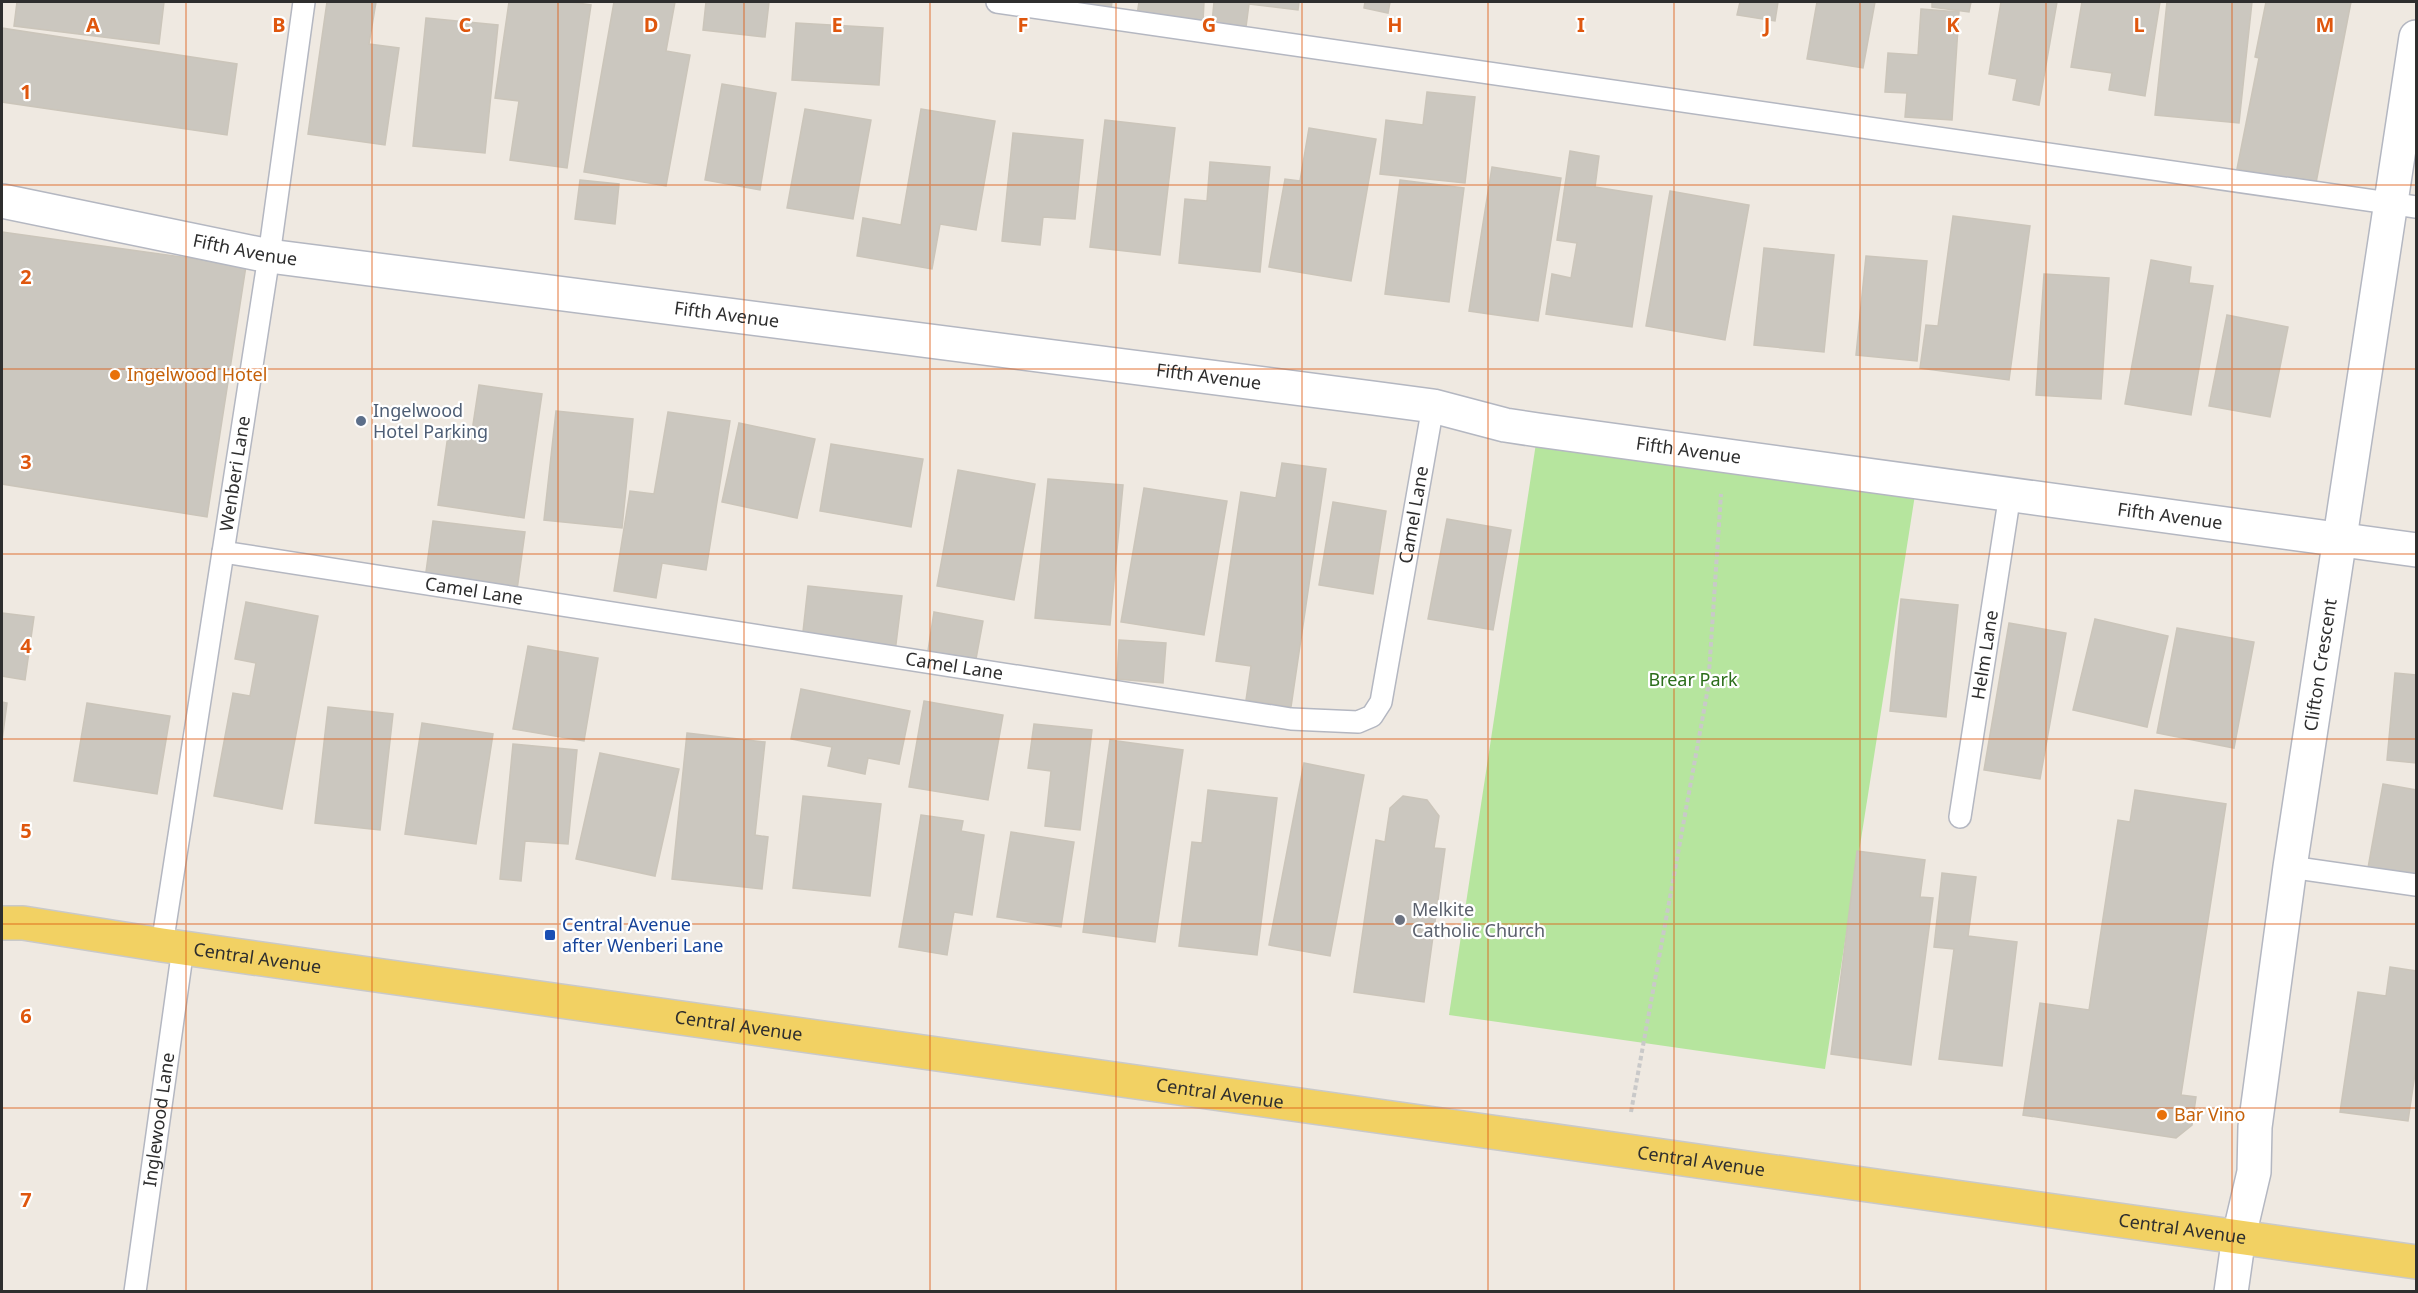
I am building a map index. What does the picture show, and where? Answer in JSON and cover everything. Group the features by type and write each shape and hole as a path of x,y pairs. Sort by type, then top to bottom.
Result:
{"main road":[{"name":"Central Avenue","path":"9,921 2416,1262"}],"street":[{"name":"Clifton Crescent","path":"2231,1292 2239,1236 2254,1172 2255,1127 2290,867 2341,540 2404,205 2416,37"},
{"name":"Fifth Avenue","path":"2,201 268,256 1433,406 1505,425 2416,550"}],"lane":[{"name":"Wenberi Lane","path":"173,946 223,552 304,2"},
{"path":"997,2 2404,205"},
{"name":"Camel Lane","path":"223,552 1291,719 1358,722 1372,716 1381,702 1433,406"},
{"name":"Helm Lane","path":"1960,817 2010,495"},
{"path":"2290,867 2416,885"},
{"name":"Inglewood Lane","path":"135,1292 173,946"}],"path":[{"path":"1623,1150 1708,688 1724,455"}],"green space":[{"name":"Brear Park","path":"1538,430 1917,482 1825,1069 1449,1015"}],"building":[{"path":"17,2 164,2 159,44 14,26"},
{"path":"327,2 376,2 369,44 399,48 385,145 308,134"},
{"path":"509,2 570,2 591,5 567,168 510,160 519,101 495,98"},
{"path":"614,2 675,2 666,51 690,55 666,186 584,172"},
{"path":"706,2 769,2 765,37 703,30"},
{"path":"1063,2 1112,2 1111,9"},
{"path":"1139,2 1204,2 1203,21 1137,15"},
{"path":"1214,2 1299,2 1298,10 1249,4 1246,27 1212,23"},
{"path":"1365,2 1390,2 1388,13 1364,8"},
{"path":"1740,2 1778,2 1775,21 1737,15"},
{"path":"1817,2 1875,2 1863,68 1807,59"},
{"path":"1932,2 1971,2 1969,12 1932,7"},
{"path":"2001,2 2057,2 2039,105 2013,100 2017,79 1989,74"},
{"path":"2082,2 2160,2 2145,96 2109,90 2112,73 2071,67"},
{"path":"2167,2 2252,2 2239,123 2155,115"},
{"path":"2266,2 2351,2 2316,183 2237,169 2259,58 2255,57"},
{"path":"1921,9 1959,12 1952,120 1905,117 1907,93 1885,92 1888,53 1918,55"},
{"path":"426,18 498,25 485,153 413,146"},
{"path":"796,23 883,28 879,85 792,80"},
{"path":"2,28 237,64 227,135 2,102"},
{"path":"722,84 776,93 760,190 705,180"},
{"path":"1427,92 1475,97 1465,183 1380,174 1386,120 1423,125"},
{"path":"805,109 871,120 853,219 787,208"},
{"path":"921,109 995,121 976,230 940,224 932,269 857,256 863,218 901,225"},
{"path":"1105,120 1175,128 1160,255 1090,247"},
{"path":"1309,128 1376,139 1351,281 1269,267 1285,179 1300,181"},
{"path":"1013,133 1083,140 1075,219 1043,217 1040,245 1002,241"},
{"path":"1570,151 1599,156 1595,187 1652,196 1632,327 1546,314 1552,274 1571,278 1577,243 1557,240"},
{"path":"1210,162 1270,167 1260,272 1179,263 1185,199 1207,201"},
{"path":"1492,167 1561,178 1538,321 1469,311"},
{"path":"580,180 619,184 615,224 575,219"},
{"path":"1400,180 1464,188 1449,302 1385,294"},
{"path":"1670,191 1749,205 1725,340 1646,326"},
{"path":"1953,216 2030,226 2009,380 1920,368 1926,325 1938,326"},
{"name":"Ingelwood Hotel","path":"2,232 246,266 207,517 2,484"},
{"path":"1764,248 1834,255 1824,352 1754,345"},
{"path":"1866,256 1927,261 1917,361 1856,355"},
{"path":"2151,260 2191,267 2189,283 2213,286 2191,415 2125,404"},
{"path":"2044,274 2109,278 2101,399 2036,395"},
{"path":"2227,315 2288,327 2270,417 2209,406"},
{"path":"479,385 542,394 524,518 438,505 449,428 472,431"},
{"path":"556,411 633,419 622,528 544,520"},
{"path":"668,412 730,421 706,570 662,563 656,598 614,591 630,491 654,494"},
{"path":"739,423 815,439 797,518 722,502"},
{"path":"831,444 923,459 911,527 820,511"},
{"path":"1282,463 1326,469 1291,707 1246,700 1251,666 1216,661 1241,492 1276,498"},
{"path":"958,470 1035,484 1014,600 937,586"},
{"path":"1048,479 1123,485 1110,625 1035,618"},
{"path":"1144,488 1227,501 1204,635 1121,622"},
{"path":"1333,502 1386,511 1373,594 1319,585"},
{"path":"1447,519 1511,530 1493,630 1428,619"},
{"path":"433,521 525,532 517,590 425,579"},
{"path":"808,586 902,596 895,652 802,641"},
{"path":"1901,599 1958,605 1946,717 1890,711"},
{"path":"246,602 318,616 282,809 214,796 233,693 250,696 256,663 235,659"},
{"path":"934,612 983,621 976,659 928,651"},
{"path":"2,613 34,617 25,680 2,676"},
{"path":"2095,619 2168,636 2147,727 2073,710"},
{"path":"2009,623 2066,633 2040,779 1984,770"},
{"path":"2177,628 2254,642 2234,748 2157,733"},
{"path":"1119,640 1166,643 1163,683 1117,679"},
{"path":"528,646 598,658 584,741 513,729"},
{"path":"2395,673 2416,675 2416,763 2387,760"},
{"path":"801,689 910,711 899,764 868,758 865,774 828,766 832,747 791,739"},
{"path":"924,701 1003,715 988,800 909,787"},
{"path":"2,702 7,703 2,741"},
{"path":"87,703 170,716 157,794 74,781"},
{"path":"328,707 393,714 380,830 315,823"},
{"path":"422,723 493,734 476,844 405,834"},
{"path":"1034,724 1092,730 1080,830 1045,826 1051,771 1028,768"},
{"path":"687,733 765,742 755,835 768,837 762,889 672,879"},
{"path":"1110,740 1183,750 1155,942 1083,932"},
{"path":"513,744 577,750 568,844 525,841 521,881 500,879"},
{"path":"600,753 679,769 655,876 576,859"},
{"path":"1304,763 1364,775 1330,956 1269,945"},
{"path":"2383,784 2416,790 2416,877 2368,868"},
{"path":"1208,790 1277,798 1257,955 1179,946 1192,842 1202,843"},
{"path":"2135,790 2226,804 2181,1095 2196,1097 2192,1125 2176,1138 2023,1115 2040,1003 2089,1010 2118,820 2130,822"},
{"path":"803,796 881,804 870,896 793,888"},
{"name":"Melkite Catholic Church","path":"1403,796 1427,800 1439,816 1434,848 1445,849 1424,1002 1354,992 1376,840 1385,842 1390,808"},
{"path":"921,815 963,821 961,831 984,835 972,915 954,912 947,955 899,947"},
{"path":"1011,832 1074,842 1061,927 997,917"},
{"path":"1857,851 1925,860 1920,897 1933,898 1911,1065 1831,1054"},
{"path":"1942,873 1976,877 1968,936 2017,942 2002,1066 1939,1059 1954,949 1934,947"},
{"path":"2390,967 2416,971 2416,1067 2408,1121 2340,1112 2358,992 2386,996"}],"place":[{"name":"Ingelwood Hotel","path":"115,375"},
{"name":"Ingelwood Hotel Parking","path":"361,421"},
{"name":"Melkite Catholic Church","path":"1400,920"},
{"name":"Central Avenue after Wenberi Lane","path":"550,935"},
{"name":"Bar Vino","path":"2162,1115"}]}
